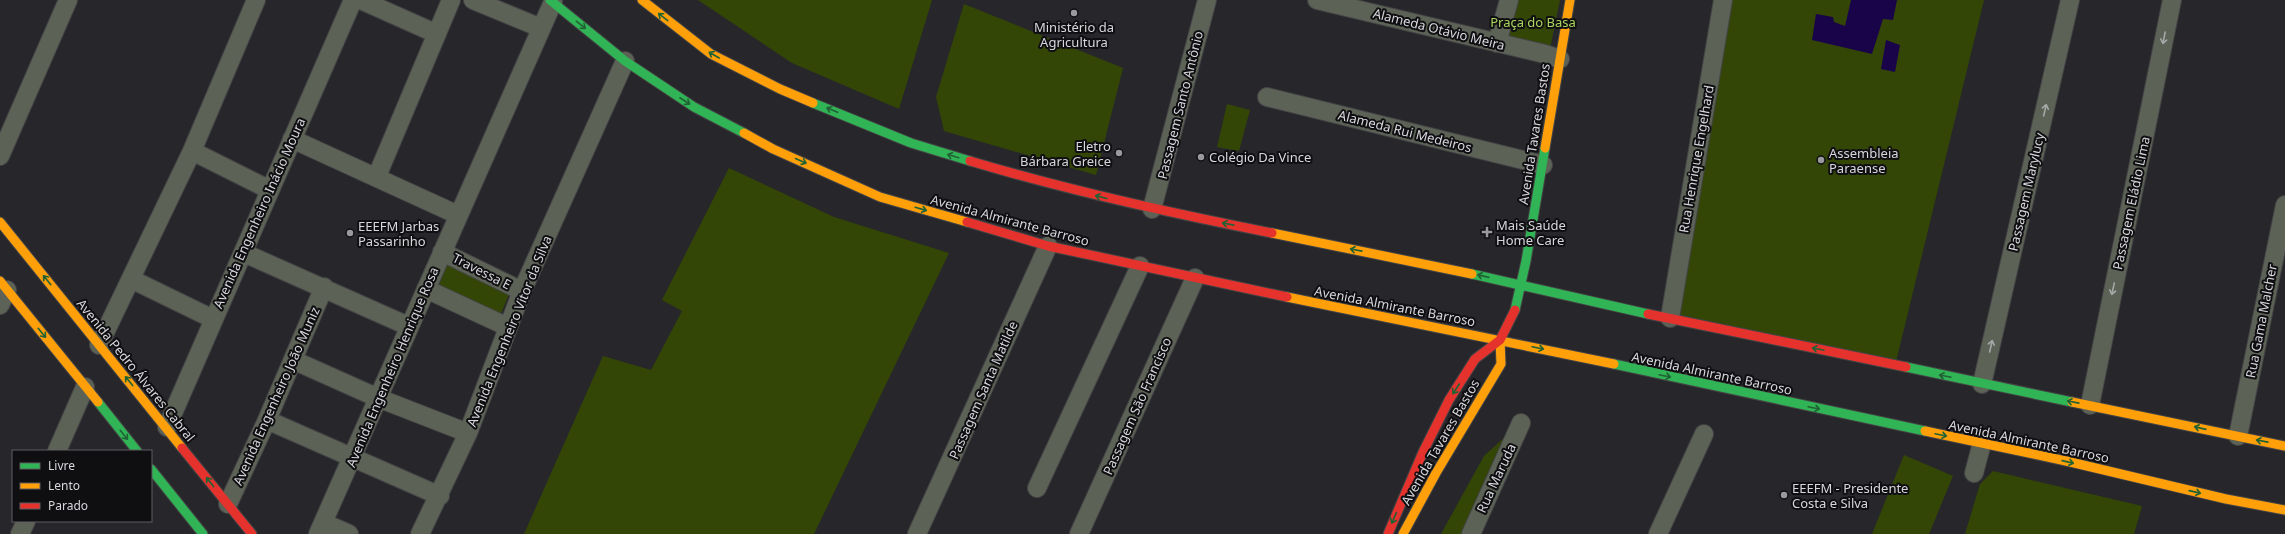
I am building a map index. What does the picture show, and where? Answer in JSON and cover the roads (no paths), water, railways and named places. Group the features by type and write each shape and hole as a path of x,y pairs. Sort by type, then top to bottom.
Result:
{"main road":[{"path":"642,0 712,54 780,89 910,143 1037,181 1152,209 1442,267 1670,318 2285,446"},
{"name":"Avenida Tavares Bastos","path":"1388,534 1423,452 1449,400 1476,359 1500,340 1514,314 1521,285 1543,165 1570,0"},
{"name":"Avenida Almirante Barroso","path":"552,1 625,61 694,107 773,149 872,194 1048,246 1427,327 1500,340 1982,443 2226,499 2285,510"},
{"name":"Avenida Pedro Álvares Cabral","path":"0,222 252,534"},
{"path":"2,292 85,387 136,450"},
{"name":"Avenida Tavares Bastos","path":"1403,534 1436,473 1501,364 1500,340"},
{"path":"152,470 203,534"}],"street":[{"path":"0,156 68,0"},
{"path":"99,345 192,151 256,0"},
{"name":"Avenida Engenheiro Inácio Moura","path":"167,427 354,0"},
{"path":"361,0 437,34"},
{"path":"377,176 450,0"},
{"path":"473,0 541,28"},
{"name":"Passagem Santo Antônio","path":"1152,209 1207,0"},
{"name":"Alameda Otávio Meira","path":"1317,0 1560,59"},
{"path":"1497,43 1509,0"},
{"name":"Rua Henrique Engelhard","path":"1670,318 1723,0"},
{"name":"Passagem Marylucy","path":"1982,384 2070,0"},
{"name":"Passagem Eládio Lima","path":"2090,405 2172,0"},
{"name":"Avenida Engenheiro Henrique Rosa","path":"321,528 353,458 408,326 426,289 552,1"},
{"name":"Avenida Engenheiro Vitor da Silva","path":"420,534 440,496 468,433 522,291 625,61"},
{"name":"Alameda Rui Medeiros","path":"1267,97 1543,165"},
{"path":"292,139 377,176 458,214"},
{"path":"192,151 270,190"},
{"name":"Rua Gama Malcher","path":"2238,436 2285,205"},
{"name":"Passagem Santa Matilde","path":"917,534 1048,246"},
{"name":"Travessa E","path":"442,252 522,291"},
{"path":"244,253 324,287 408,326"},
{"path":"1037,488 1140,266"},
{"name":"Passagem São Francisco","path":"1079,534 1195,278"},
{"path":"131,279 214,318"},
{"name":"Avenida Engenheiro João Muniz","path":"228,504 267,420 324,287"},
{"path":"426,289 508,326"},
{"path":"293,360 378,398 468,433"},
{"path":"57,450 85,387"},
{"path":"267,420 440,496"},
{"name":"Rua Maruda","path":"1470,534 1522,423"},
{"path":"1658,534 1704,434"},
{"path":"1974,474 1982,443"},
{"path":"20,534 26,522"},
{"path":"321,528 349,534"}],"place":[{"name":"Ministério da Agricultura","path":"1074,13"},
{"name":"Eletro Bárbara Greice","path":"1119,153"},
{"name":"Colégio Da Vince","path":"1201,157"},
{"name":"Assembleia Paraense","path":"1821,160"},
{"name":"Mais Saúde Home Care","path":"1487,232"},
{"name":"EEEFM Jarbas Passarinho","path":"350,233"},
{"name":"EEEFM - Presidente Costa e Silva","path":"1784,495"}],"park label":[{"name":"Praça do Basa","path":"1533,22"}]}
